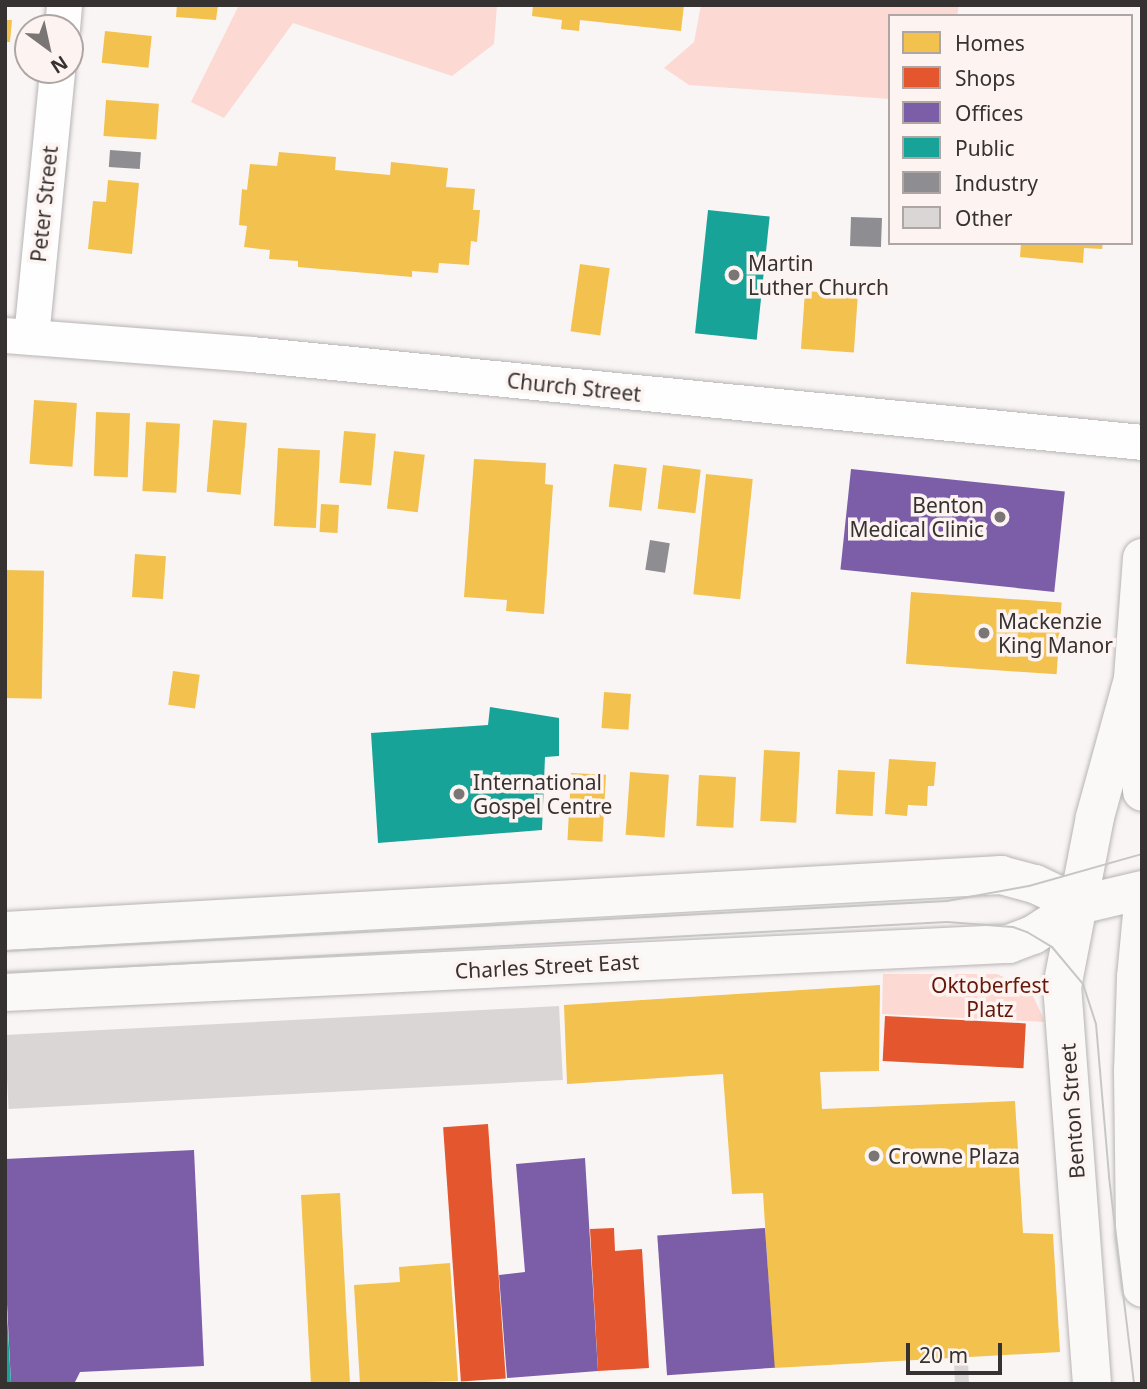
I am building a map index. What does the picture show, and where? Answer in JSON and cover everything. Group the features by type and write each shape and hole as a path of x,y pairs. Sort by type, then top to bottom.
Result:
{"main road":[{"name":"Benton Street","path":"1142,558 1133,679 1142,792"},
{"name":"Benton Street","path":"1092,1384 1062,987 1095,817 1133,679"},
{"path":"5,931 1001,875 1035,884 1079,905"},
{"name":"Charles Street East","path":"5,992 1009,944 1033,935 1079,905 1142,890"},
{"path":"1142,914 1136,977 1133,1083 1135,1235 1142,1288"},
{"path":"1009,944 1037,959 1062,987"}],"street":[{"name":"Peter Street","path":"18,336 55,84"},
{"name":"Church Street","path":"18,336 251,354 1142,442"}],"green space":[{"path":"239,5 497,5 494,44 452,76 293,23 224,118 191,102"},
{"path":"701,5 959,5 957,14 888,14 888,99 689,85 664,68 694,42"},
{"name":"Oktoberfest Platz","path":"883,974 997,974 1030,989 1045,1022 882,1014"}],"building: Homes":[{"path":"177,5 218,5 216,20 176,17"},
{"path":"533,5 684,5 681,31 580,20 579,31 561,29 562,20 532,16"},
{"path":"5,20 12,20 10,42 5,42"},
{"path":"105,31 152,36 148,68 102,63"},
{"path":"106,100 159,104 156,140 103,136"},
{"path":"279,152 336,157 335,170 390,175 391,162 448,168 446,187 475,189 473,210 480,210 477,242 471,241 469,265 439,263 438,273 412,271 412,277 298,267 298,261 269,259 270,250 244,247 247,226 239,225 242,189 247,190 250,164 277,166"},
{"path":"108,180 139,183 132,254 88,249 93,201 106,202"},
{"path":"1021,245 1103,245 1102,249 1084,248 1083,263 1020,257"},
{"path":"580,264 610,268 600,336 571,331"},
{"path":"805,291 858,295 854,353 801,349"},
{"path":"34,400 77,403 72,467 30,464"},
{"path":"96,412 130,413 128,477 94,476"},
{"path":"213,420 247,423 241,495 207,492"},
{"path":"146,422 180,424 176,493 142,491"},
{"path":"344,431 376,434 371,486 339,483"},
{"path":"278,448 320,450 316,528 274,526"},
{"path":"394,451 425,455 418,512 387,509"},
{"path":"474,459 546,463 545,484 553,485 544,614 506,611 507,600 464,597"},
{"path":"614,464 647,468 642,511 609,507"},
{"path":"663,465 701,470 695,513 658,509"},
{"path":"706,474 753,479 740,599 693,594"},
{"path":"321,504 339,505 338,533 320,532"},
{"path":"135,554 166,556 163,599 132,597"},
{"path":"5,570 44,571 42,699 5,698"},
{"name":"Mackenzie King Manor","path":"911,592 1062,603 1057,674 906,664"},
{"path":"173,671 200,675 195,708 168,705"},
{"path":"604,692 631,694 628,730 601,728"},
{"path":"764,750 800,752 796,823 760,821"},
{"path":"889,759 936,762 934,786 928,786 927,806 908,805 907,816 885,814"},
{"path":"838,770 875,772 873,816 836,814"},
{"path":"630,772 669,775 665,838 626,835"},
{"path":"571,773 606,775 602,842 567,840"},
{"path":"699,775 736,777 733,828 696,826"},
{"name":"Crowne Plaza","path":"880,985 879,1071 820,1072 822,1109 1015,1101 1023,1233 1053,1234 1060,1352 774,1368 763,1193 732,1194 723,1074 567,1084 564,1005"},
{"path":"340,1193 350,1384 311,1384 301,1195"},
{"path":"450,1263 458,1381 360,1384 354,1285 400,1282 399,1267"}],"building: Shops":[{"path":"885,1016 1026,1023 1023,1068 883,1061"},
{"path":"488,1124 506,1378 461,1382 443,1127"},
{"path":"614,1228 615,1251 642,1249 649,1368 598,1371 590,1229"}],"building: Offices":[{"path":"851,469 1065,491 1054,592 840,569"},
{"path":"194,1150 204,1366 80,1372 74,1384 11,1384 5,1264 5,1159"},
{"path":"585,1158 598,1371 507,1378 499,1275 525,1272 516,1164"},
{"path":"765,1228 775,1368 667,1375 657,1236"}],"building: Public":[{"name":"Martin Luther Church","path":"708,210 770,216 757,340 695,333"},
{"name":"International Gospel Centre","path":"490,707 559,718 559,756 545,757 542,830 378,843 371,733 488,725"},
{"path":"7,1313 11,1384 5,1384"}],"building: Industry":[{"path":"110,150 141,152 140,169 109,167"},
{"path":"851,217 882,218 881,247 850,246"},
{"path":"650,540 670,543 665,573 645,570"}],"building: Other":[{"path":"559,1006 563,1080 9,1109 5,1035"},
{"path":"954,1358 968,1358 969,1384 955,1384"}],"tram line":[{"path":"5,951 947,901 1029,886 1142,854"},
{"path":"5,973 947,922 1013,927 1027,932 1052,947 1083,984 1096,1024 1109,1177 1134,1384"}],"place":[{"name":"Martin Luther Church","path":"734,275"},
{"name":"Benton Medical Clinic","path":"1000,517"},
{"name":"Mackenzie King Manor","path":"984,633"},
{"name":"International Gospel Centre","path":"459,794"},
{"name":"Crowne Plaza","path":"874,1156"}]}
